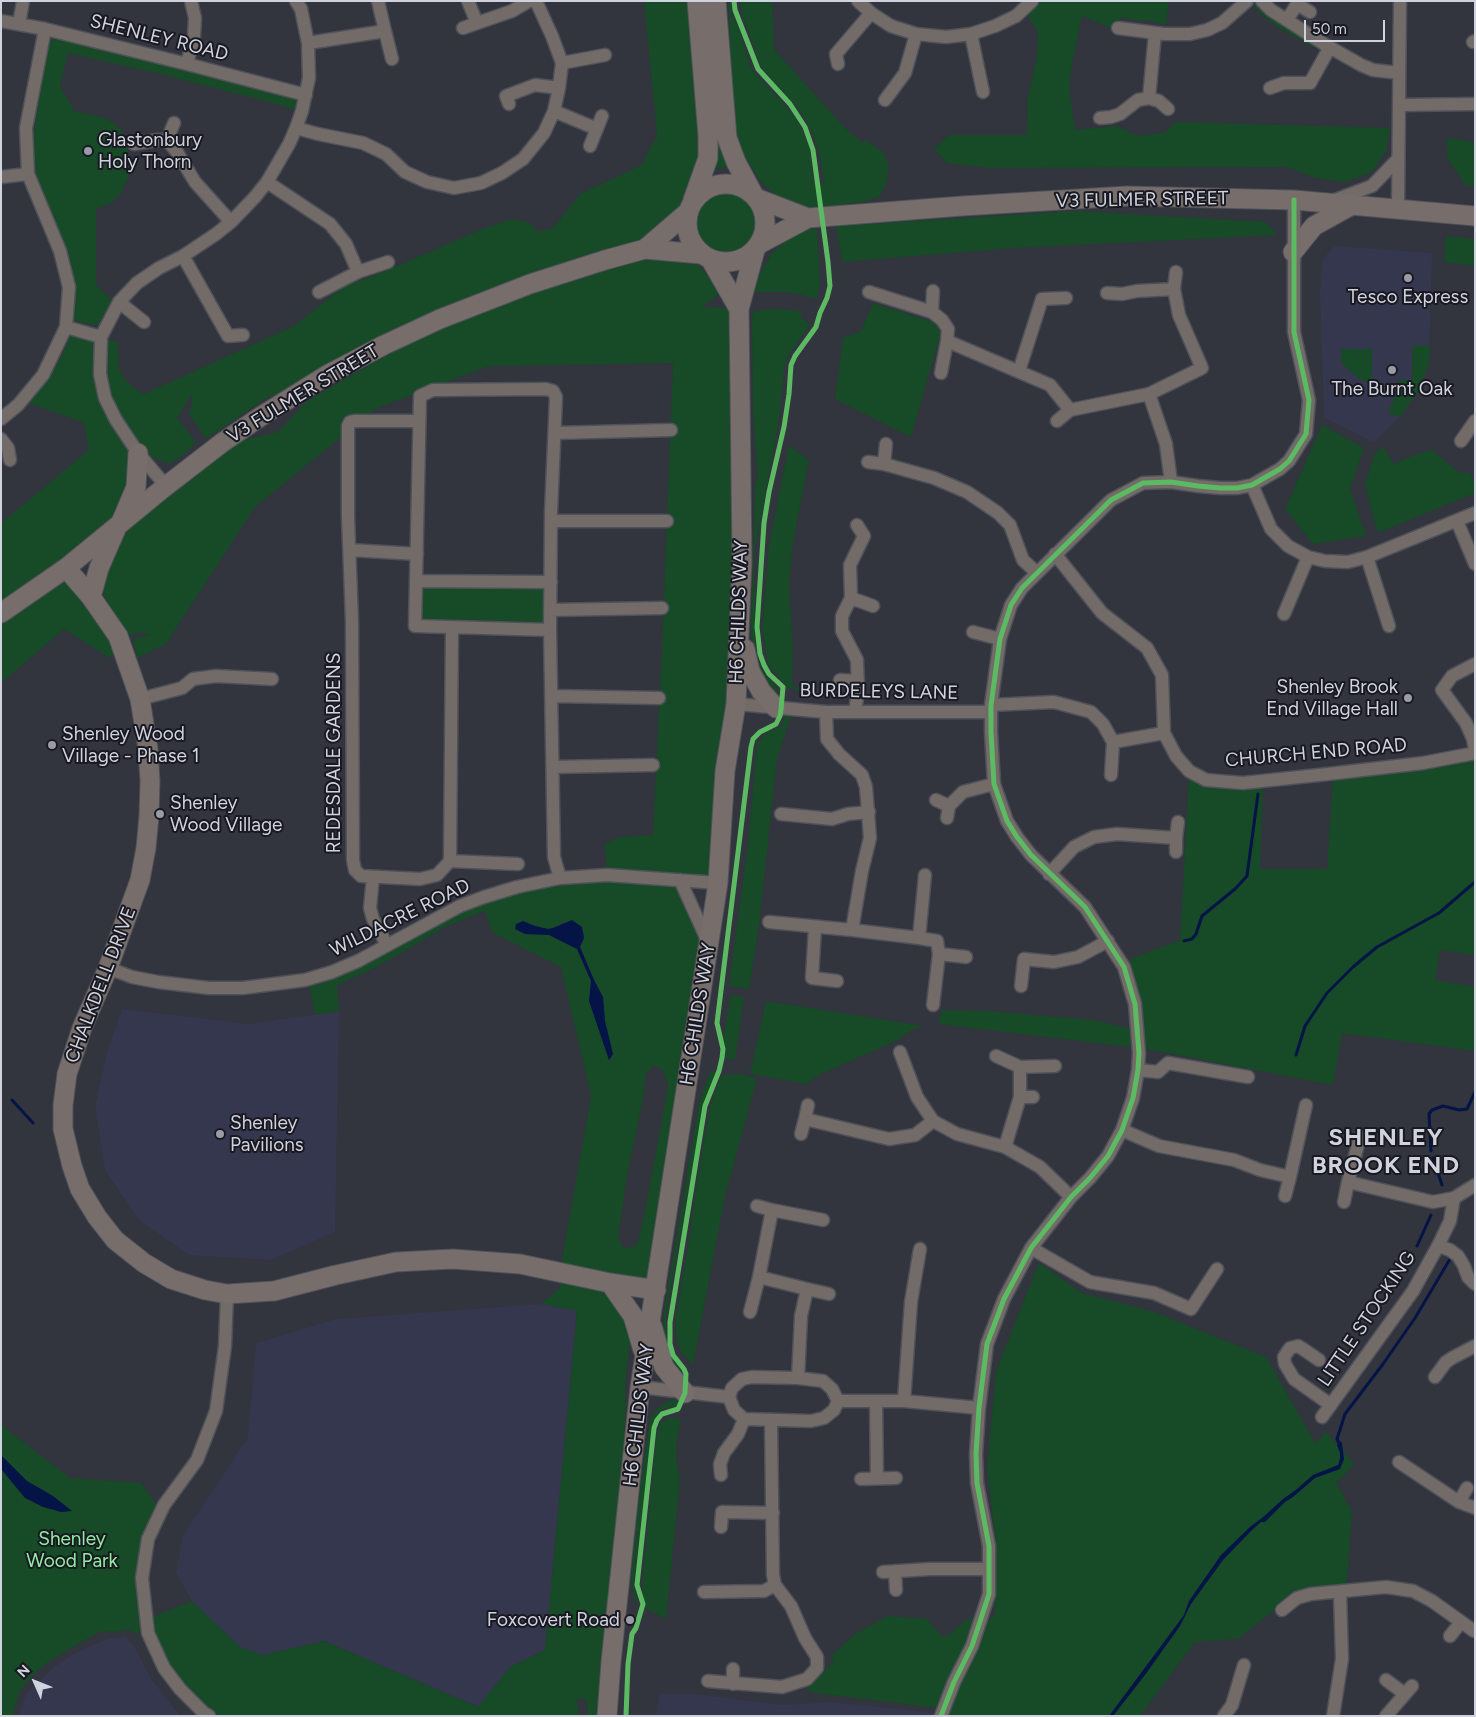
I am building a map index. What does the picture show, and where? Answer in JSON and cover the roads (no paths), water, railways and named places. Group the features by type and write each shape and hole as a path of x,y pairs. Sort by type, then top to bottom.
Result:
{"street":[{"path":"20,24 23,1"},
{"path":"187,64 194,36 194,18 191,1"},
{"path":"166,486 138,453 116,420 105,398 100,374 101,337 119,302 136,283 159,268 183,256 230,222 256,197 267,182 296,128 309,78 308,43 301,10 296,1"},
{"path":"378,1 392,59"},
{"path":"468,1 477,23"},
{"path":"463,28 512,11 529,1"},
{"path":"296,128 363,143 386,154 405,172 426,182 454,188 481,183 502,174 523,159 544,133 554,111 559,88 562,63 536,1"},
{"path":"697,1 708,136 708,158 690,207 687,230 690,239 706,257 723,262 734,262 745,257 757,247 764,233 765,220 763,208 736,162 726,138 716,1"},
{"path":"858,1 871,13 891,26 916,34 946,37 971,34 995,26 1016,16 1032,1"},
{"path":"1118,28 1155,33 1190,34 1207,30 1222,23 1247,1"},
{"path":"1262,1 1271,10 1361,65 1373,70 1399,73"},
{"path":"1400,1 1398,159 1402,209"},
{"path":"1287,20 1295,3 1310,12"},
{"path":"833,56 871,13"},
{"name":"SHENLEY ROAD","path":"1,21 187,64 306,95"},
{"path":"1,419 18,405 44,375 66,327 69,287 60,250 28,174 26,128 45,30"},
{"path":"308,43 385,31"},
{"path":"1149,98 1155,33"},
{"path":"887,92 905,73 916,34"},
{"path":"971,34 978,85"},
{"path":"1270,88 1284,82 1313,87 1330,47"},
{"path":"562,63 605,55"},
{"path":"509,104 506,96 535,85 559,88"},
{"path":"1100,118 1120,114 1138,100 1149,98 1159,101 1168,109"},
{"path":"1400,105 1475,104"},
{"path":"554,111 597,129"},
{"path":"590,146 602,116"},
{"path":"167,140 174,123"},
{"path":"134,144 167,140"},
{"path":"167,140 177,152 195,182 230,222"},
{"path":"1328,202 1372,186 1398,159"},
{"path":"1,177 28,174"},
{"path":"267,182 330,224 346,244 358,272"},
{"path":"690,207 705,190 721,184 732,184 743,188 755,196"},
{"name":"V3 FULMER STREET","path":"755,196 808,218"},
{"name":"V3 FULMER STREET","path":"757,247 808,218 1128,196 1294,200 1475,216"},
{"path":"940,1716 979,1627 989,1594 989,1546 977,1482 976,1454 979,1408 987,1344 1004,1298 1031,1248 1071,1197 1108,1156 1122,1130 1133,1098 1138,1070 1135,1004 1124,967 1085,907 1031,856 1017,837 1007,821 994,784 991,708 1000,639 1014,600 1022,588 1111,500 1143,483 1171,482 1220,488 1237,488 1252,485 1280,469 1306,434 1309,400 1294,332 1294,200"},
{"path":"1293,252 1314,226 1354,204"},
{"name":"V3 FULMER STREET","path":"645,249 690,207"},
{"name":"H6 CHILDS WAY","path":"608,1709 610,1662 640,1387 718,883 725,770 736,704 740,630 742,562 739,309 757,247"},
{"name":"V3 FULMER STREET","path":"1,613 66,568 191,466 224,442 327,375 384,345 432,323 530,284 645,249 706,257"},
{"path":"183,256 228,336 243,335"},
{"name":"H6 CHILDS WAY","path":"706,257 739,309"},
{"path":"319,292 358,272 388,262"},
{"path":"1057,421 1070,410 1149,394 1207,367 1179,315 1174,290 1176,272"},
{"path":"1107,293 1122,294 1137,291 1174,290"},
{"path":"932,312 933,291"},
{"path":"868,292 932,312 942,320 948,330 941,373"},
{"path":"1019,371 1037,299 1066,298"},
{"path":"119,302 144,322"},
{"path":"66,327 101,337"},
{"path":"947,341 1050,385 1070,410"},
{"path":"550,630 416,626 418,421 420,396 433,390 546,389 553,391 556,397 551,521 550,630 554,857 560,878"},
{"path":"1149,394 1166,444 1171,482"},
{"path":"417,554 350,550 348,426 350,422 418,421"},
{"path":"1461,441 1475,421"},
{"path":"555,433 671,430"},
{"path":"884,464 886,444"},
{"path":"91,597 98,568 136,487 138,453"},
{"path":"868,462 884,464 934,478 967,492 998,513 1010,525 1023,560 1037,573"},
{"path":"1252,485 1271,529 1288,546 1308,557 1325,561 1348,562 1367,557 1475,513"},
{"path":"551,521 667,520"},
{"path":"1457,521 1475,564"},
{"path":"855,712 858,680 857,660 842,631 842,616 851,598 850,565 864,536 857,525"},
{"name":"REDESDALE GARDENS","path":"350,550 353,860 356,870 361,876 373,877"},
{"name":"CHURCH END ROAD","path":"1056,554 1102,613 1147,648 1162,675 1164,733 1176,756 1189,771 1206,780 1242,783 1347,772 1423,763 1475,751"},
{"path":"1284,614 1308,557"},
{"path":"1367,557 1389,626"},
{"name":"CHALKDELL DRIVE","path":"66,568 91,597 118,636 140,698 148,749 150,781 146,848 140,880 66,1074 63,1105 63,1129 72,1166 80,1188 97,1217 115,1240 144,1263 171,1279 205,1290 227,1294 274,1291 396,1262 454,1259 520,1264 610,1283 656,1290"},
{"path":"417,581 551,582"},
{"path":"851,598 873,606"},
{"path":"550,610 662,608"},
{"path":"387,945 373,919 370,908 373,877 420,879 437,875 450,861 452,628"},
{"path":"740,630 750,671 761,691 776,708"},
{"path":"973,632 1000,639"},
{"path":"1475,664 1452,676 1442,690 1466,723 1473,739 1475,751"},
{"path":"140,698 182,688 193,679 216,676 272,679"},
{"path":"840,680 858,680"},
{"path":"551,696 659,698"},
{"name":"BURDELEYS LANE","path":"736,704 826,712 855,712 991,708 1054,702 1091,712 1103,724 1113,742"},
{"path":"826,712 827,739 839,754 862,775 866,787 869,812 870,838 862,870 852,930"},
{"path":"1111,775 1113,742 1164,733"},
{"path":"553,767 653,766"},
{"path":"936,800 948,812 963,792 994,784"},
{"path":"781,814 807,823 848,814 869,812"},
{"path":"1176,852 1178,822"},
{"path":"1049,874 1074,847 1094,837 1117,834 1176,838"},
{"path":"450,861 518,864"},
{"name":"WILDACRE ROAD","path":"108,968 132,977 209,988 243,988 305,980 332,972 358,961 460,906 517,886 560,878 607,875 718,883"},
{"path":"919,938 925,875"},
{"path":"680,880 709,944"},
{"path":"769,922 937,941 939,954 933,1005"},
{"path":"815,927 812,978 837,981"},
{"path":"1021,986 1024,953 1054,962 1078,957 1108,941"},
{"path":"939,954 966,956"},
{"path":"900,1052 916,1097 933,1121 957,1134 1005,1147 1040,1167 1071,1197"},
{"path":"996,1056 1020,1066 1055,1066"},
{"path":"1138,1070 1158,1072 1168,1063 1248,1077"},
{"path":"1005,1147 1020,1097 1020,1066"},
{"path":"1020,1097 1034,1097"},
{"path":"1285,1196 1306,1104"},
{"path":"801,1134 808,1105"},
{"path":"805,1118 889,1140 915,1135 933,1121"},
{"path":"1122,1130 1159,1146 1234,1160 1260,1170 1290,1177"},
{"path":"1344,1202 1360,1137"},
{"path":"1348,1182 1433,1202 1454,1198 1475,1185"},
{"name":"LITTLE STOCKING","path":"1322,1417 1413,1291 1450,1221 1454,1198"},
{"path":"756,1206 823,1220"},
{"path":"750,1312 772,1210"},
{"path":"1438,1246 1450,1250 1458,1256 1468,1277 1475,1284"},
{"path":"1031,1248 1090,1282 1154,1293 1192,1309 1217,1269"},
{"path":"904,1401 911,1302 920,1249"},
{"path":"759,1277 829,1294"},
{"path":"610,1283 633,1316 645,1356"},
{"path":"798,1378 801,1316 807,1289"},
{"path":"205,1715 180,1689 164,1668 148,1634 142,1578 148,1539 164,1505 197,1460 216,1411 225,1346 227,1294"},
{"path":"651,1323 664,1367 685,1393"},
{"name":"LITTLE STOCKING","path":"1318,1360 1298,1346 1290,1348 1284,1357 1287,1369 1294,1380 1331,1405"},
{"path":"1435,1377 1446,1362 1475,1346"},
{"path":"752,1376 823,1381 832,1389 838,1401 834,1410 824,1418 811,1421 771,1421 744,1419 734,1410 729,1397 732,1388 742,1379 752,1376"},
{"path":"640,1387 729,1397"},
{"path":"838,1401 904,1401 979,1408"},
{"path":"876,1402 877,1477"},
{"path":"721,1475 720,1464 724,1453 738,1434 744,1419"},
{"path":"708,1681 782,1687 807,1679 817,1668 817,1657 805,1638 791,1606 776,1585 773,1575 771,1421"},
{"path":"1399,1462 1459,1502 1475,1508"},
{"path":"861,1479 877,1477 896,1478"},
{"path":"1459,1502 1467,1488"},
{"path":"721,1527 721,1509 773,1513"},
{"path":"896,1590 889,1572 930,1569 990,1569"},
{"path":"704,1592 764,1591 776,1585"},
{"path":"1282,1610 1297,1598 1312,1594 1386,1587 1413,1592 1432,1601 1474,1631"},
{"path":"1333,1716 1342,1659 1340,1592"},
{"path":"1450,1636 1461,1622"},
{"path":"1224,1716 1232,1705 1244,1665"},
{"path":"733,1684 734,1669"},
{"path":"1386,1680 1408,1690 1386,1716"}],"waterway":[{"path":"1184,941 1192,939 1196,934 1202,916 1235,889 1247,876 1258,794"},
{"path":"1296,1055 1305,1026 1327,993 1353,967 1377,947 1439,913 1475,882"},
{"path":"1431,1151 1429,1114 1432,1110 1443,1106 1459,1110 1467,1109 1475,1092"},
{"path":"12,1100 33,1123"},
{"path":"1433,1158 1442,1185"},
{"path":"1417,1246 1431,1215"},
{"path":"1340,1445 1337,1439 1345,1414 1415,1318 1450,1259"}],"place":[{"name":"Glastonbury Holy Thorn","path":"88,151"},
{"name":"Tesco Express","path":"1408,278"},
{"name":"The Burnt Oak","path":"1392,370"},
{"name":"Shenley Brook End Village Hall","path":"1408,698"},
{"name":"Shenley Wood Village - Phase 1","path":"52,745"},
{"name":"Shenley Wood Village","path":"160,814"},
{"name":"Shenley Pavilions","path":"220,1134"},
{"name":"Foxcovert Road","path":"630,1620"}],"district":[{"name":"SHENLEY BROOK END","path":"1386,1152"}],"park label":[{"name":"Shenley Wood Park","path":"72,1550"}]}
